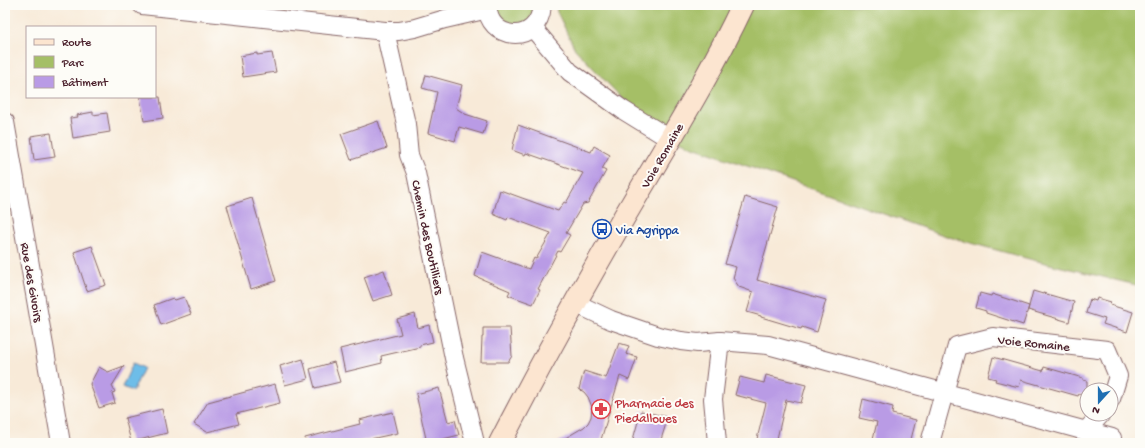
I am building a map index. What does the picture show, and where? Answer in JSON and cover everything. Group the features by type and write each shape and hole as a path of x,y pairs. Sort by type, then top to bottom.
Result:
{"main road":[{"name":"Voie Romaine","path":"500,443 576,303 710,69 743,5"}],"street":[{"path":"142,5 385,31 399,31 415,28 488,7 490,17 494,25 501,30 512,34 525,32 532,28 542,14 542,5"},
{"path":"532,28 570,72 623,110 670,139"},
{"name":"Chemin des Boutilliers","path":"385,31 406,124 409,155 416,172 454,358 475,443"},
{"name":"Rue des Givoirs","path":"5,122 61,443"},
{"path":"576,303 611,320 658,336 698,343 720,341 768,345 1112,438 1110,443"},
{"name":"Voie Romaine","path":"930,443 957,346 993,337 1107,350 1118,376 1116,382"},
{"path":"717,443 713,399 720,341"},
{"path":"1086,431 1094,422"}],"green space":[{"path":"496,5 535,5 529,23 509,28 497,17"},
{"path":"556,5 1140,5 1140,286 1033,260 949,237 696,148 652,130 575,49 557,12"}],"water":[{"path":"133,363 144,368 133,391 122,387"}],"building":[{"path":"257,53 257,55 272,53 276,72 243,77 240,56"},
{"path":"426,75 462,85 456,108 465,114 487,121 483,134 459,127 455,141 428,133 437,92 422,88"},
{"path":"160,97 163,118 144,121 140,98"},
{"path":"93,112 93,115 107,113 110,132 73,138 70,118"},
{"path":"378,121 387,148 351,160 341,134"},
{"path":"518,125 591,152 594,146 610,155 602,169 606,171 588,203 583,204 566,233 570,235 560,252 558,251 538,289 540,290 533,304 508,295 510,291 475,276 482,252 529,269 534,258 536,259 551,233 508,217 507,220 493,214 500,190 558,211 564,202 566,203 583,173 526,153 525,155 512,150"},
{"path":"51,133 55,157 34,160 31,136"},
{"path":"745,197 778,207 757,280 826,300 817,332 802,327 801,329 747,312 753,292 739,287 733,278 736,267 725,264"},
{"path":"252,198 276,281 251,289 227,206"},
{"path":"92,246 106,285 87,291 74,252"},
{"path":"384,270 392,295 373,301 364,277"},
{"path":"1033,291 1074,302 1069,322 1028,310"},
{"path":"980,293 991,296 992,294 1029,306 1023,325 986,313 986,311 976,308"},
{"path":"184,297 191,314 161,325 154,305 173,298 175,300"},
{"path":"1097,298 1111,302 1110,305 1133,312 1127,332 1103,324 1105,319 1086,313 1090,299 1096,301"},
{"path":"415,314 418,328 429,325 433,342 420,345 420,347 381,356 382,363 345,372 340,349 401,334 397,319"},
{"path":"483,328 510,328 512,356 508,362 481,362"},
{"name":"Pharmacie des Piedalloues","path":"619,343 629,346 626,354 637,357 629,380 620,376 600,443 557,443 588,423 591,417 592,407 588,397 579,389 584,371 606,378"},
{"path":"993,357 1043,371 1044,367 1083,378 1083,380 1087,382 1079,382 1078,396 1021,380 1019,387 995,381 996,379 988,377"},
{"path":"303,359 308,379 285,385 280,366"},
{"path":"334,362 340,382 315,388 310,369"},
{"path":"124,366 112,386 115,392 112,393 115,403 99,408 90,384 99,367 108,372"},
{"path":"766,375 806,385 801,403 786,400 776,443 756,443 766,403 735,395 740,377 764,383"},
{"path":"275,384 280,403 236,414 239,424 207,432 194,424 208,402"},
{"path":"439,388 448,422 455,420 459,435 427,443 416,394"},
{"path":"863,399 893,407 892,414 916,420 910,443 872,443 877,422 859,418"},
{"path":"162,409 167,433 131,442 125,418"},
{"path":"641,411 668,417 660,443 632,443"},
{"path":"393,412 398,433 352,443 306,443 305,438 360,424 359,420"}],"place":[{"name":"Via Agrippa","path":"602,229"},
{"name":"Pharmacie des Piedalloues","path":"601,409"}]}
